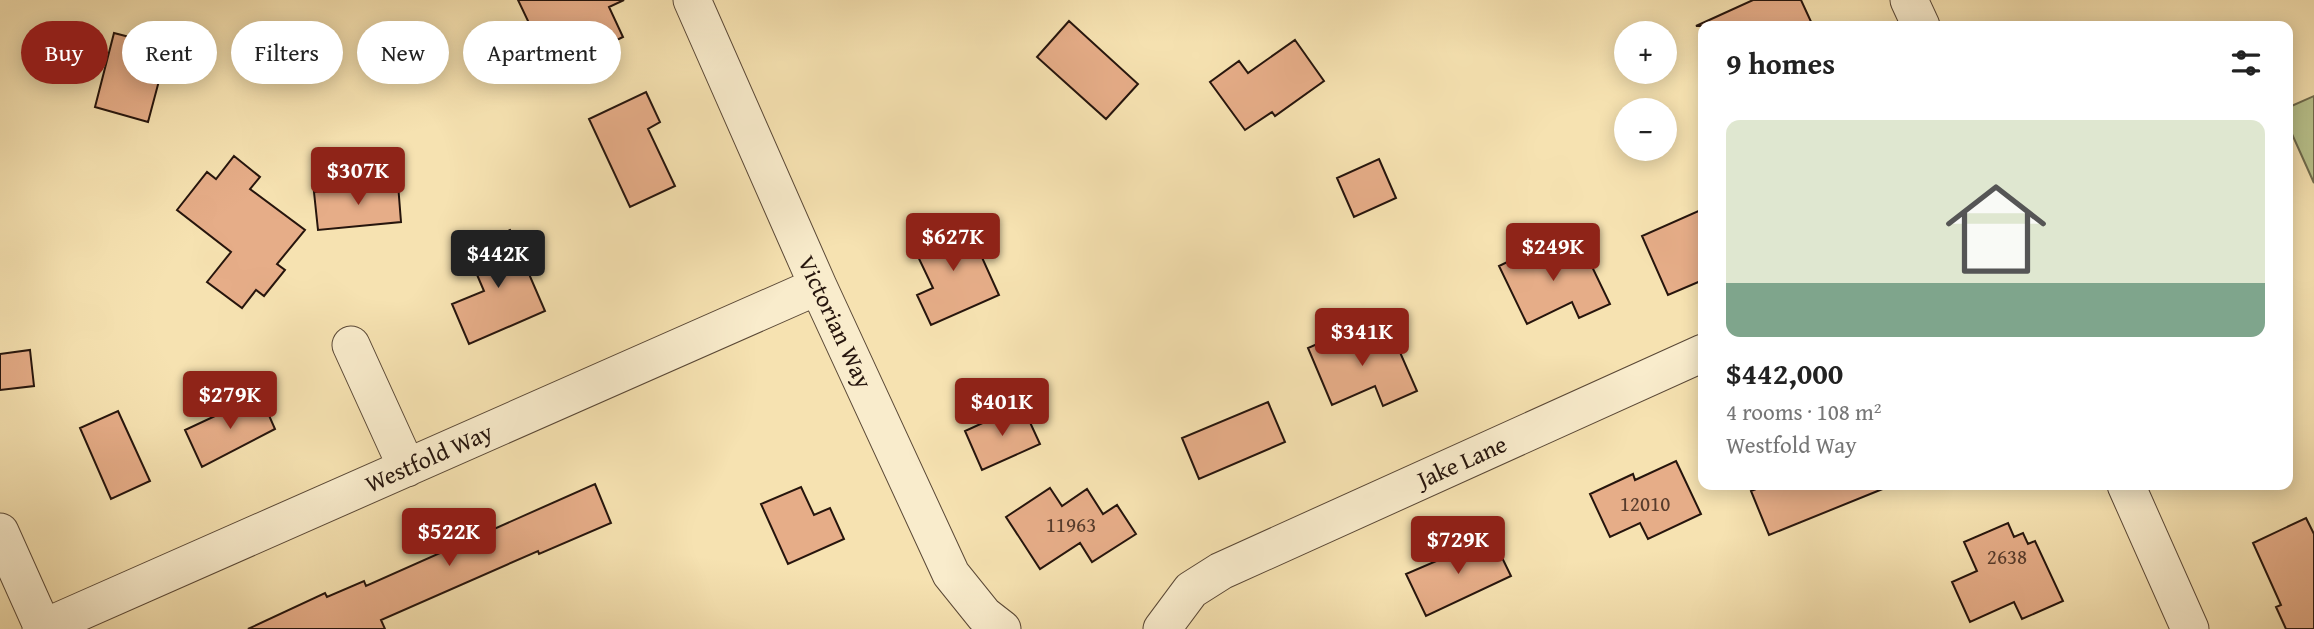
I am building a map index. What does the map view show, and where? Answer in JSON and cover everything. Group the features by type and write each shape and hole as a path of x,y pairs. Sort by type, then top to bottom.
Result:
{"street":[{"name":"Victorian Way","path":"692,0 818,286 951,574 984,615 1002,629"},
{"path":"1909,0 1919,21"},
{"name":"Westfold Way","path":"42,628 818,286"},
{"path":"351,345 407,468"},
{"name":"Jake Lane","path":"1162,629 1191,590 1221,571 1698,355"},
{"path":"2128,490 2190,629"},
{"path":"0,532 42,628"}],"green space":[{"path":"2314,96 2314,183 2293,136 2293,105"}],"building":[{"path":"518,0 624,0 609,7 616,21 528,21"},
{"path":"1753,0 1801,0 1811,21 1707,21"},
{"path":"1069,21 1138,84 1106,119 1037,57"},
{"path":"114,33 122,35 122,84 158,84 148,122 95,107 101,84 108,84 108,56"},
{"path":"1295,40 1324,81 1275,116 1272,112 1245,130 1210,82 1239,61 1248,73"},
{"path":"646,92 660,122 648,129 675,186 630,207 589,119"},
{"path":"234,156 260,177 250,189 305,230 277,264 285,270 264,296 256,290 242,308 207,282 231,252 177,210 207,172 216,179"},
{"path":"1379,159 1396,198 1354,217 1337,178"},
{"path":"398,184 401,222 318,230 314,192"},
{"path":"1698,211 1698,282 1668,295 1642,236"},
{"path":"965,220 999,295 931,325 917,295 933,288 912,244"},
{"path":"510,230 545,311 469,344 452,304 484,291 466,249"},
{"path":"1547,243 1556,261 1583,248 1610,304 1579,318 1572,302 1527,324 1499,266"},
{"path":"1356,327 1365,346 1392,334 1417,391 1383,406 1375,386 1332,405 1308,348"},
{"path":"30,350 34,386 0,390 0,354"},
{"path":"260,395 275,429 202,467 185,430"},
{"path":"1268,402 1285,442 1199,479 1182,438"},
{"path":"1022,405 1040,444 982,470 965,431"},
{"path":"118,411 150,481 111,499 80,428"},
{"path":"1676,461 1701,514 1648,539 1640,523 1610,537 1590,494 1633,474 1635,480"},
{"path":"595,484 611,523 539,554 538,551 381,620 385,629 248,629 325,593 327,597 364,581 366,586"},
{"path":"801,487 814,515 830,508 844,539 788,564 761,504"},
{"path":"1050,488 1062,506 1087,489 1103,514 1117,505 1136,534 1092,562 1080,543 1040,569 1006,517"},
{"path":"1754,490 1880,490 1769,535 1751,491"},
{"path":"2306,518 2314,534 2314,629 2286,629 2276,607 2281,605 2253,543"},
{"path":"2008,523 2014,537 2023,533 2028,544 2035,541 2063,601 2022,619 2014,602 1970,622 1952,582 1977,571 1964,542"},
{"path":"1492,537 1511,576 1426,616 1406,574"}]}
